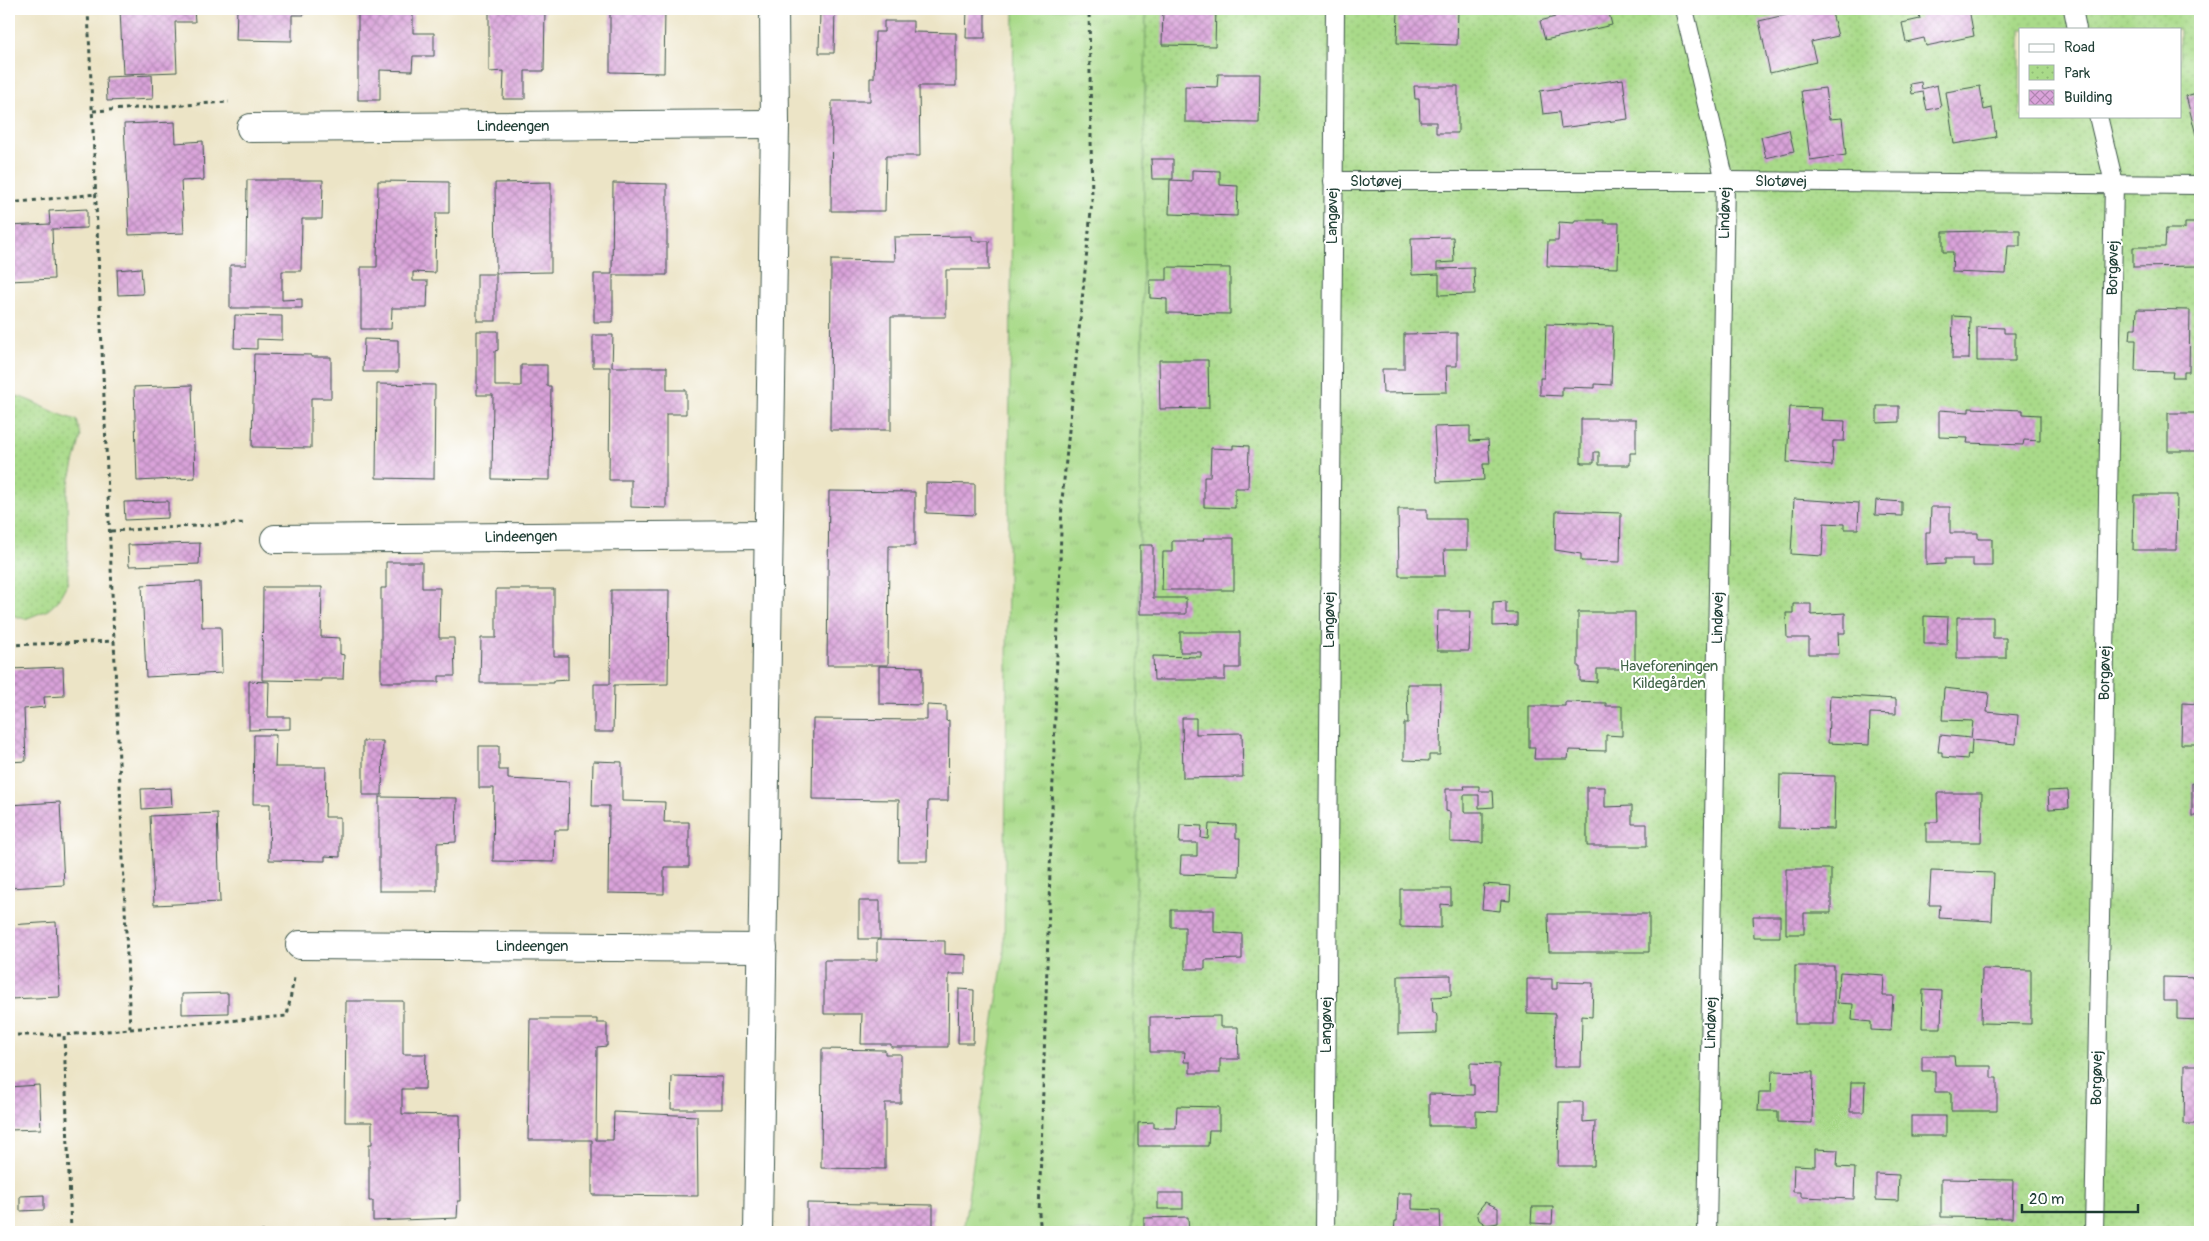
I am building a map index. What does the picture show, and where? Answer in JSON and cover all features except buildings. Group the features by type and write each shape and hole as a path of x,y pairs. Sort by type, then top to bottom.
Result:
{"street":[{"path":"758,1232 775,124 774,9"},
{"name":"Lindeengen","path":"251,128 775,124"},
{"name":"Lindeengen","path":"275,539 768,535"},
{"name":"Lindeengen","path":"300,945 763,948"}],"lane":[{"name":"Langøvej","path":"1325,1232 1335,9"},
{"name":"Lindøvej","path":"1684,9 1726,181 1707,1232"},
{"path":"2072,9 2077,28"},
{"name":"Borgøvej","path":"2094,1232 2114,183 2098,118"},
{"name":"Slotøvej","path":"1333,181 1726,181 2200,185"}],"path":[{"path":"88,9 130,1029"},
{"path":"1041,1232 1039,1214 1062,500 1092,201 1089,9"},
{"path":"93,111 241,101 251,128"},
{"path":"9,203 97,194"},
{"path":"110,531 254,523 275,539"},
{"path":"9,645 115,641"},
{"path":"9,1035 64,1035 287,1016 300,945"},
{"path":"64,1035 71,1232"},
{"path":"245,1232 264,1232"}],"green space":[{"path":"1014,9 1146,9 1132,1232 963,1232 1004,952"},
{"name":"Haveforeningen Kildegården","path":"1146,9 2200,9 2200,1232 1132,1232"},
{"path":"17,396 77,420 81,436 67,491 68,582 57,602 48,610 25,619 9,614 9,397"}]}
